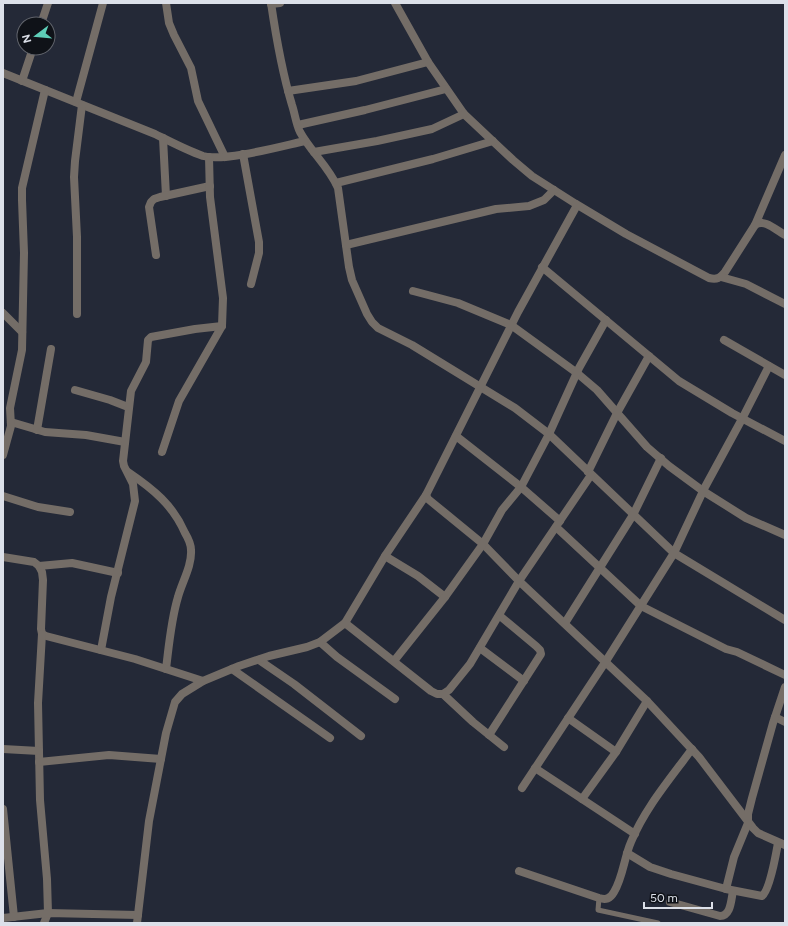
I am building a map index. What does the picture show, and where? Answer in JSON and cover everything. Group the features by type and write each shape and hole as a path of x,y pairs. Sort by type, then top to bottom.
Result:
{"street":[{"path":"44,16 48,3"},
{"path":"77,314 77,237 74,177 79,104 103,3"},
{"path":"166,3 169,23 174,36 191,68 198,101 225,156"},
{"path":"280,3 271,4 276,38 288,91 298,125 305,141 336,183 338,188 352,280 372,322 378,328 412,345 480,385 515,408 549,434 674,553 785,620"},
{"path":"395,3 428,62 464,114 532,176 626,234 709,278 716,280 721,277 755,225 785,156"},
{"path":"22,81 30,56"},
{"path":"288,91 356,81 428,62"},
{"path":"3,73 204,156 209,157 243,154 305,141"},
{"path":"298,125 365,110 446,89"},
{"path":"3,455 11,426 10,408 22,350 24,253 22,188 45,90"},
{"path":"314,152 377,141 432,128 464,114"},
{"path":"163,138 166,196"},
{"path":"336,183 433,159 493,141"},
{"path":"243,154 259,242 259,253 251,284"},
{"path":"162,452 179,401 222,326 222,284 215,240 209,157"},
{"path":"156,255 150,202 154,199 210,186"},
{"path":"346,245 496,209 529,206 544,200 554,190"},
{"path":"3,918 48,912 138,919 149,821 166,733 175,702 182,694 203,681 259,660 320,642 345,623 426,494 426,491 456,436 511,325 576,207 576,204"},
{"path":"755,225 759,222 764,222 785,235"},
{"path":"542,267 679,381 742,419 785,441"},
{"path":"721,277 746,284 785,304"},
{"path":"413,290 458,303 511,325 577,373 597,390 647,447 703,491 746,518 785,535"},
{"path":"3,313 22,332"},
{"path":"394,661 445,597 483,544 502,510 521,487 549,434 577,373 606,320"},
{"path":"100,650 135,500 134,484 123,460 128,407 131,392 146,362 147,344 149,338 195,329 222,326"},
{"path":"724,340 785,374"},
{"path":"37,430 51,349"},
{"path":"345,623 431,691 437,694 443,694 449,690 466,670 500,616 519,581 558,524 590,473 617,413 649,356"},
{"path":"522,788 606,661 674,553 703,491 769,366"},
{"path":"75,390 128,407"},
{"path":"11,422 37,430 58,434 86,435 125,442"},
{"path":"456,436 521,487 641,606 726,649 737,652 785,676"},
{"path":"565,623 634,515 660,458"},
{"path":"127,471 158,494 180,521 190,543 191,549 188,566 177,598 166,669"},
{"path":"426,494 428,499 483,544 519,581 647,701 692,749 748,823 758,833 782,844 765,894 762,896 730,890 650,867 627,853"},
{"path":"3,496 38,507 70,512"},
{"path":"386,556 418,576 445,597"},
{"path":"3,557 34,562 39,566 44,580 38,703 40,800 48,880 48,912 44,923"},
{"path":"39,566 72,563 118,573"},
{"path":"489,735 541,654 540,650 500,616"},
{"path":"42,634 203,681"},
{"path":"320,642 337,657 395,699"},
{"path":"480,648 524,681"},
{"path":"259,660 294,684 361,736"},
{"path":"232,669 330,738"},
{"path":"670,902 720,916 724,916 727,913 729,909 734,858 748,823 748,814 752,798 785,687"},
{"path":"443,694 473,722 504,747"},
{"path":"582,799 616,752 647,701"},
{"path":"775,717 785,722"},
{"path":"568,718 616,752"},
{"path":"3,749 39,751"},
{"path":"519,871 599,898 608,898 615,891 627,853 635,834 658,795 692,749"},
{"path":"39,762 109,755 161,759"},
{"path":"535,768 635,834"},
{"path":"3,809 14,917"}],"lane":[{"path":"599,898 598,910 658,923"}]}
